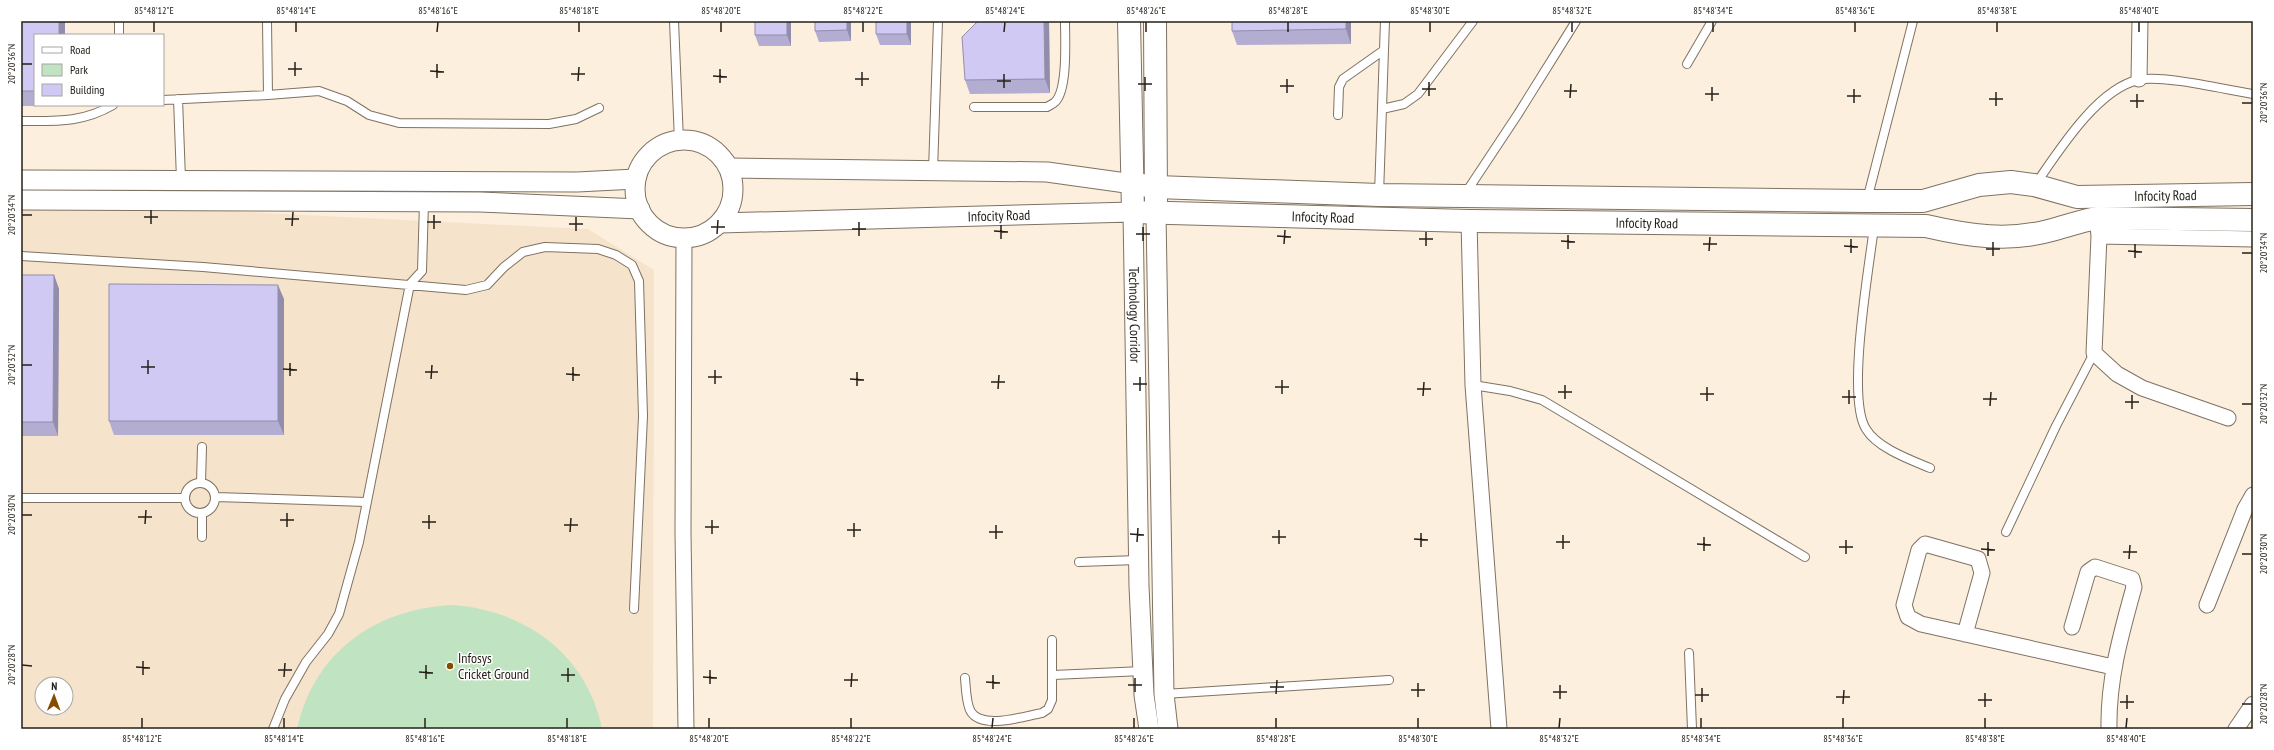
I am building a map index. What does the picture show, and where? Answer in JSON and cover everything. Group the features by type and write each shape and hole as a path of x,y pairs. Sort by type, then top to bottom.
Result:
{"main road":[{"name":"Technology Corridor","path":"1129,21 1133,212"},
{"path":"1155,21 1156,214"},
{"name":"Infocity Road","path":"1133,184 1157,187 1379,195 1867,201 1923,201 1980,185 2011,182 2034,185 2077,197 2253,194"},
{"path":"2077,197 2092,225"},
{"path":"1923,201 1921,213 1922,219 1926,226"},
{"name":"Infocity Road","path":"1133,212 1156,214 1469,221 1926,226 1992,238 2092,225 2253,220"}],"street":[{"path":"2139,79 2140,21"},
{"path":"679,141 698,142 711,148 721,156 729,168 733,182 733,197 728,211 720,223 709,231 697,236 684,238 671,236 658,230 648,222 640,209 636,195 636,180 641,165 651,153 661,146 679,141"},
{"name":"Infocity Road","path":"729,168 1047,172 1133,184"},
{"path":"21,180 181,179 577,182 636,180"},
{"path":"21,200 480,202 640,209"},
{"name":"Infocity Road","path":"720,223 1133,212"},
{"name":"Technology Corridor","path":"1133,212 1139,560 1143,671 1149,729"},
{"path":"1156,214 1164,694 1168,729"},
{"path":"1469,221 1473,385 1499,729"},
{"path":"2228,418 2142,388 2116,374 2094,353 2092,225 2253,239"},
{"path":"684,238 683,533 686,729"},
{"path":"2207,605 2249,512 2253,495"},
{"path":"1965,634 1982,573 1978,559 1925,544 1919,550 1904,605 1908,617 1920,624 2113,667"},
{"path":"2072,627 2088,572 2091,568 2094,567 2132,579 2134,587 2113,667 2109,704 2109,729"},
{"path":"2236,729 2253,704"}],"lane":[{"path":"119,21 119,34"},
{"path":"266,21 268,95"},
{"path":"674,21 679,141"},
{"path":"933,171 938,21"},
{"path":"974,107 1047,107 1056,102 1060,93 1064,68 1065,21"},
{"path":"1379,195 1384,21"},
{"path":"1382,109 1404,104 1418,94 1473,21"},
{"path":"1463,196 1518,114 1576,21"},
{"path":"1687,64 1712,21"},
{"path":"1867,201 1913,21"},
{"path":"1338,115 1339,87 1343,79 1384,50"},
{"path":"2034,185 2073,130 2100,102 2126,84 2139,79 2159,79 2253,94"},
{"path":"164,100 319,91 347,101 369,115 399,123 549,124 576,119 598,108"},
{"path":"178,99 181,179"},
{"path":"21,121 61,121 95,115 111,106"},
{"path":"273,729 285,699 306,662 328,634 339,614 358,542 410,284 422,271 424,202"},
{"path":"1874,226 1860,345 1857,387 1858,410 1866,430 1891,451 1930,468"},
{"path":"21,256 203,267 466,290 487,285 504,267 523,252 545,247 598,249 616,255 632,265 639,281 643,416 634,608"},
{"path":"2006,532 2056,426 2094,353"},
{"path":"1473,385 1510,391 1542,400 1805,557"},
{"path":"201,483 202,447"},
{"path":"201,483 208,486 215,497 211,508 202,513 197,513 188,507 185,498 190,487 201,483"},
{"path":"215,497 366,502"},
{"path":"21,498 185,498"},
{"path":"202,513 202,537"},
{"path":"1079,562 1139,560"},
{"path":"965,678 970,711 976,717 984,721 995,721 1042,713 1048,709 1052,700 1052,640"},
{"path":"1689,653 1692,729"},
{"path":"1053,675 1143,671"},
{"path":"1164,694 1389,680"}],"shaded area":[{"path":"21,201 588,229 654,270 653,729 21,729"}],"green space":[{"name":"Infosys Cricket Ground","path":"452,605 479,609 504,616 528,627 549,641 567,658 582,679 594,702 602,729 297,729 305,702 318,678 333,657 352,640 374,626 398,615 424,608"}],"building":[{"path":"21,21 59,21 59,34 34,34 34,91 21,91"},
{"path":"755,21 787,21 787,35 755,35"},
{"path":"815,21 847,21 847,30 815,31"},
{"path":"876,21 907,21 907,34 876,34"},
{"path":"978,21 1044,21 1045,79 965,80 962,37"},
{"path":"1232,21 1346,21 1346,29 1232,31"},
{"path":"21,275 54,275 53,422 21,422"},
{"path":"109,284 278,285 278,421 109,421"}],"place":[{"name":"Infosys Cricket Ground","path":"450,666"}]}
